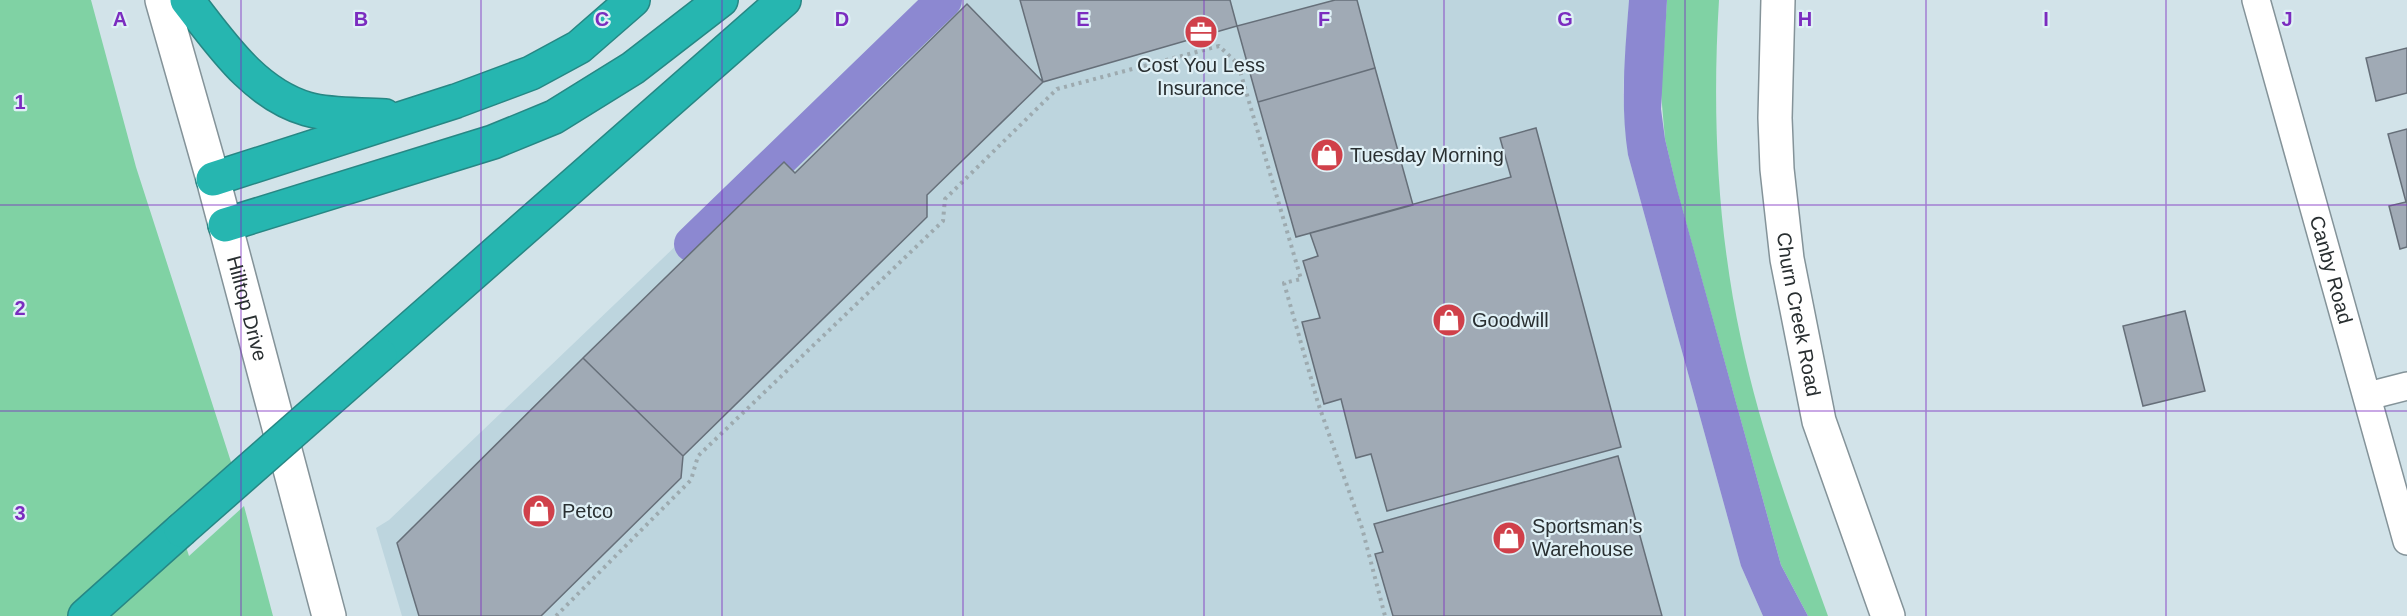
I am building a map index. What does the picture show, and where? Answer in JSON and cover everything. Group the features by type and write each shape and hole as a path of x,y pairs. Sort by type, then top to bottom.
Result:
{"highway":[{"path":"187,0 247,72 278,97 309,109 402,117"},
{"path":"213,179 456,100 531,73 579,47 633,0"},
{"path":"225,225 492,142 554,117 633,69 721,0"},
{"path":"84,616 784,0"}],"main road":[{"name":"Hilltop Drive","path":"162,0 213,179 328,616"},
{"name":"Churn Creek Road","path":"1778,0 1775,118 1777,169 1788,268 1819,421 1888,616"}],"street":[{"name":"Canby Road","path":"2256,0 2407,541"},
{"path":"2368,396 2407,386"}],"path":[{"path":"556,616 691,480 698,456 943,221 945,199 1057,89 1219,46 1238,64 1301,279 1284,283 1318,403 1362,528 1385,616"}],"shaded area":[{"path":"956,0 1629,0 1623,93 1628,155 1741,566 1763,616 402,616 376,528 389,520 774,152 786,163"},
{"path":"1629,0 1667,0 1661,109 1665,139 1781,565 1808,616 1763,616 1741,566 1628,155 1624,97"}],"green space":[{"path":"0,0 91,0 136,167 232,465 176,515 189,556 244,506 273,616 0,616"},
{"path":"1667,0 1719,0 1716,85 1718,170 1726,255 1733,297 1758,410 1791,513 1828,616 1808,616 1781,565 1677,190 1665,139 1661,93"}],"building":[{"path":"1020,0 1230,0 1237,26 1043,82"},
{"path":"1335,0 1357,0 1375,68 1258,102 1237,26"},
{"path":"967,4 1043,82 927,195 927,217 683,456 583,358 784,162 795,173"},
{"path":"2407,48 2407,93 2376,101 2366,58"},
{"path":"1375,68 1413,205 1296,237 1258,102"},
{"name":"Goodwill","path":"1536,128 1621,447 1387,511 1371,454 1356,458 1341,399 1324,404 1302,322 1320,318 1303,261 1318,256 1310,233 1511,177 1500,138"},
{"path":"2407,129 2407,247 2400,249 2389,206 2406,202 2388,134"},
{"path":"2185,311 2205,391 2143,406 2123,326"},
{"name":"Petco","path":"583,358 683,456 681,478 541,616 419,616 397,543"},
{"name":"Sportsman's Warehouse","path":"1618,456 1662,616 1393,616 1375,554 1383,552 1374,524"}],"waterway":[{"path":"692,244 944,0"}],"place":[{"name":"Cost You Less Insurance","path":"1201,32"},
{"name":"Tuesday Morning","path":"1327,155"},
{"name":"Goodwill","path":"1449,320"},
{"name":"Petco","path":"539,511"},
{"name":"Sportsman's Warehouse","path":"1509,538"}]}
